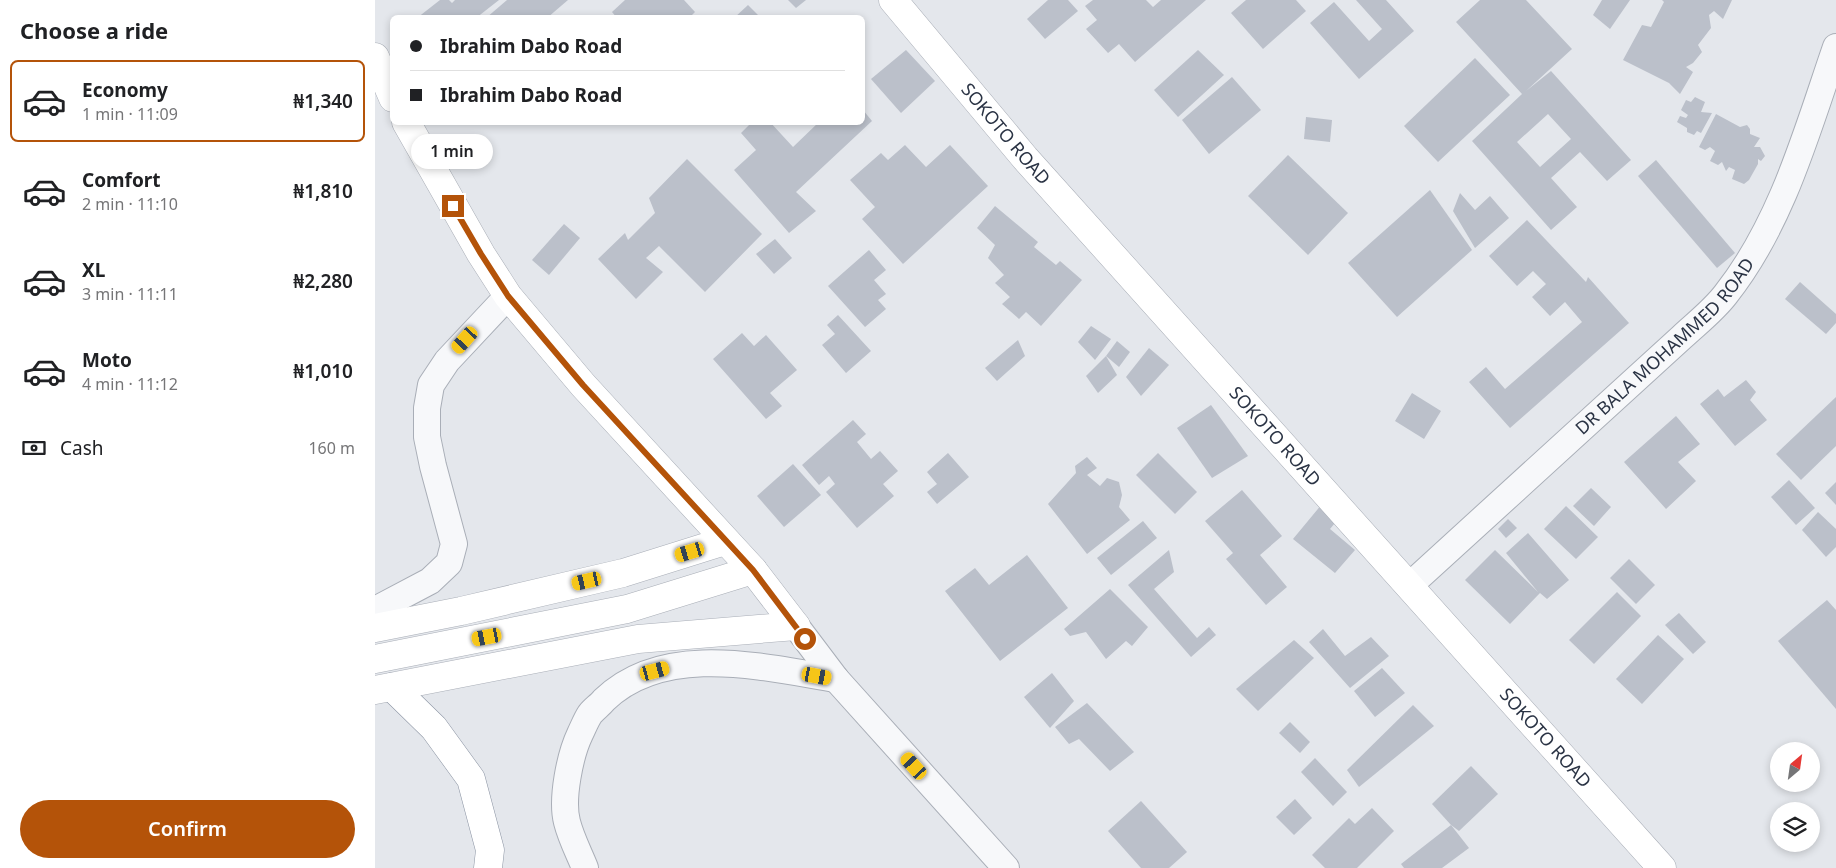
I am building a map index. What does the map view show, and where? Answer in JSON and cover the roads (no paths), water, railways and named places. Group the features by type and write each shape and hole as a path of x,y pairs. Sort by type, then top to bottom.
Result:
{"main road":[{"name":"SOKOTO ROAD","path":"893,0 1025,158 1662,868"},
{"path":"375,57 390,91"},
{"path":"408,125 481,254 508,296 583,385 753,570 795,626"},
{"path":"375,628 461,611 623,572 725,541"},
{"path":"375,659 627,609 753,570"},
{"path":"383,688 638,639 795,626"},
{"path":"383,688 434,728 471,779 489,859"}],"street":[{"name":"DR BALA MOHAMMED ROAD","path":"1409,586 1726,295 1763,237 1796,162 1836,47"},
{"path":"375,610 430,581 449,563 454,544 427,437 427,408 431,385 447,361 508,296"},
{"path":"795,626 836,679 1006,868"},
{"path":"585,868 567,822 566,789 573,749 591,714 614,690 640,675 670,667 707,664 745,664 836,679"}]}
